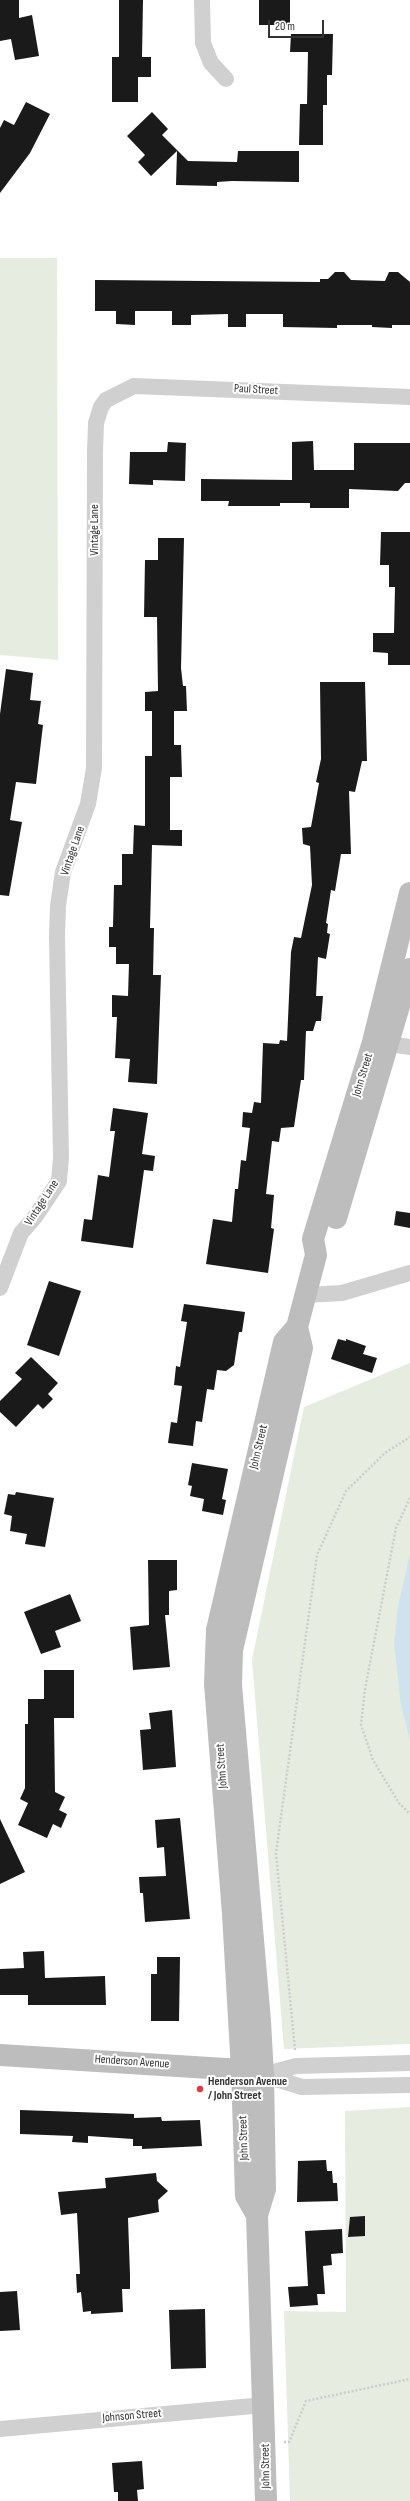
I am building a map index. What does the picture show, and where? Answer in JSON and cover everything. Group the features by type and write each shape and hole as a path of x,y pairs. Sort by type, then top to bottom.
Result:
{"main road":[{"name":"John Street","path":"391,1044 410,893"},
{"name":"John Street","path":"257,2215 246,2196 242,2070 214,1659 217,1630 284,1342 297,1327 316,1255 313,1239 391,1044 410,969"},
{"name":"John Street","path":"266,2501 257,2215 265,2189 263,2075 260,2021 231,1685 232,1650 302,1348 297,1327"},
{"name":"Henderson Avenue","path":"0,2055 242,2070 263,2075"}],"street":[{"path":"202,0 203,43 211,63 226,79"},
{"name":"Paul Street","path":"106,400 134,386 410,397"},
{"name":"Vintage Lane","path":"0,1288 22,1233 35,1217 59,1181 61,1158 57,937 58,906 63,872 88,804 94,768 96,423 101,407 106,400"},
{"path":"306,1295 342,1293 410,1273"},
{"name":"Henderson Avenue","path":"263,2075 296,2066 410,2063"},
{"name":"Henderson Avenue","path":"263,2075 302,2087 410,2084"},
{"name":"Johnson Street","path":"0,2428 264,2405"}],"path":[{"path":"295,2051 276,1853 317,1555 346,1491 385,1453 410,1438"},
{"path":"410,1498 396,1528 365,1689 361,1725 373,1760 399,1803 410,1814"},
{"path":"279,2443 289,2442 306,2402 410,2379"}],"shaded area":[{"path":"0,258 57,258 58,660 0,655"},
{"path":"410,1363 410,2044 284,2049 252,1660 304,1407"},
{"path":"410,2107 410,2501 290,2501 284,2311 346,2312 345,2111"}],"water":[{"path":"410,1553 410,1740 401,1705 394,1643 398,1607"}],"building":[{"path":"0,0 19,0 19,18 32,15 39,56 15,60 11,39 0,41"},
{"path":"119,0 143,0 142,57 151,57 151,77 138,77 138,102 112,102 112,57 119,57"},
{"path":"259,0 290,0 290,25 259,25"},
{"path":"291,34 333,34 332,75 327,75 327,105 323,105 323,145 299,145 300,104 307,104 308,52 290,52"},
{"path":"26,102 50,114 30,153 0,193 0,128 4,120 14,125"},
{"path":"152,112 168,129 162,135 188,161 237,162 238,151 299,151 299,182 232,181 217,182 217,186 176,185 177,151 151,176 138,162 145,155 127,136"},
{"path":"335,272 344,272 351,280 385,281 389,272 398,272 410,282 410,325 392,325 392,328 372,327 372,325 337,325 337,328 283,327 283,314 246,314 246,327 228,327 228,314 191,315 191,325 172,325 172,311 135,311 135,325 116,324 116,311 95,311 95,280 320,282 320,279 328,279"},
{"path":"313,441 314,470 354,470 354,443 410,443 410,483 405,483 398,491 349,489 349,508 310,508 310,503 280,503 280,506 228,506 229,501 201,501 201,479 292,480 292,442"},
{"path":"168,442 186,443 185,481 153,480 153,485 129,484 130,452 167,452"},
{"path":"381,532 410,532 410,665 388,665 388,653 373,652 373,633 394,633 395,587 389,587 389,565 380,565"},
{"path":"158,538 184,538 181,668 183,686 186,686 187,711 174,711 174,745 181,745 182,777 170,777 170,830 182,830 182,846 152,845 150,928 154,928 153,975 161,975 157,1084 128,1082 130,1059 115,1058 117,1017 112,1017 112,995 128,996 129,964 116,964 116,947 109,947 109,927 113,927 114,885 122,885 122,854 133,854 134,825 145,826 145,756 152,756 152,711 145,711 145,692 158,691 157,617 144,617 145,560 158,560"},
{"path":"6,669 33,673 30,700 41,701 38,724 43,725 36,784 16,782 10,820 22,822 9,896 0,895 0,714"},
{"path":"320,682 365,682 367,761 362,761 355,792 349,791 351,854 341,854 335,891 331,890 326,923 328,924 327,933 330,934 326,959 318,957 316,996 323,996 321,1021 316,1021 313,1031 306,1031 304,1080 301,1080 294,1127 281,1128 279,1142 272,1141 266,1194 274,1195 271,1228 274,1229 268,1273 206,1264 213,1219 232,1222 235,1189 238,1189 241,1160 246,1161 250,1128 242,1127 243,1112 252,1113 254,1102 261,1103 263,1043 279,1044 280,1040 287,1041 291,952 294,937 301,938 312,885 310,846 303,844 302,828 311,827 319,783 316,782 321,759"},
{"path":"113,1108 148,1113 142,1154 155,1156 153,1171 144,1170 133,1248 81,1241 84,1219 92,1220 98,1175 109,1177 115,1131 110,1131"},
{"path":"396,1211 410,1213 410,1228 394,1225"},
{"path":"49,1281 81,1291 59,1356 27,1345"},
{"path":"184,1304 245,1312 242,1332 239,1332 234,1365 226,1371 217,1370 214,1390 207,1389 202,1422 196,1421 193,1446 168,1443 171,1422 177,1423 182,1386 174,1385 176,1366 180,1367 187,1322 181,1321"},
{"path":"338,1339 346,1341 346,1339 366,1346 363,1354 377,1358 372,1373 331,1359"},
{"path":"31,1357 58,1383 48,1394 53,1399 43,1409 38,1404 16,1427 0,1412 0,1401 22,1379 15,1373"},
{"path":"192,1463 228,1469 222,1499 226,1500 223,1515 202,1511 204,1499 190,1496 192,1486 188,1485"},
{"path":"16,1492 54,1498 45,1547 25,1544 27,1534 10,1531 12,1516 4,1514 8,1494 15,1495"},
{"path":"148,1560 177,1560 177,1590 169,1591 169,1615 165,1615 170,1667 133,1670 130,1627 149,1625"},
{"path":"70,1594 81,1621 55,1631 61,1647 41,1654 24,1612"},
{"path":"44,1670 74,1670 74,1718 54,1718 55,1792 65,1797 59,1810 67,1814 61,1828 53,1824 47,1838 18,1825 28,1803 20,1799 25,1788 25,1724 28,1724 28,1699 44,1699"},
{"path":"172,1710 176,1767 143,1770 140,1730 151,1729 149,1713"},
{"path":"180,1818 190,1919 145,1922 143,1893 140,1893 139,1877 166,1876 164,1847 157,1848 155,1820"},
{"path":"0,1819 25,1872 0,1884"},
{"path":"44,1951 45,1978 105,1976 106,2005 28,2005 28,1995 0,1995 0,1969 24,1968 23,1952"},
{"path":"157,1957 180,1957 179,2021 151,2021 151,1974 157,1974"},
{"path":"20,2110 134,2114 134,2118 161,2117 162,2121 200,2120 202,2146 142,2149 142,2146 133,2146 133,2139 88,2136 88,2143 72,2142 73,2136 20,2134"},
{"path":"326,2160 327,2171 332,2171 333,2183 337,2183 338,2201 297,2202 298,2161"},
{"path":"156,2173 157,2181 168,2191 158,2200 159,2212 128,2218 130,2289 122,2289 123,2312 91,2314 91,2311 83,2312 81,2292 77,2293 76,2274 80,2274 77,2213 61,2215 58,2192 106,2188 105,2178"},
{"path":"365,2216 365,2236 348,2237 350,2217"},
{"path":"342,2229 343,2253 331,2254 332,2265 323,2266 325,2294 317,2294 318,2305 290,2307 288,2287 308,2286 305,2231"},
{"path":"17,2291 20,2330 0,2331 0,2292"},
{"path":"205,2309 206,2368 171,2369 169,2310"},
{"path":"142,2461 144,2489 137,2490 138,2501 118,2501 118,2492 114,2492 112,2463"}],"place":[{"name":"Henderson Avenue / John Street","path":"200,2089"}]}
